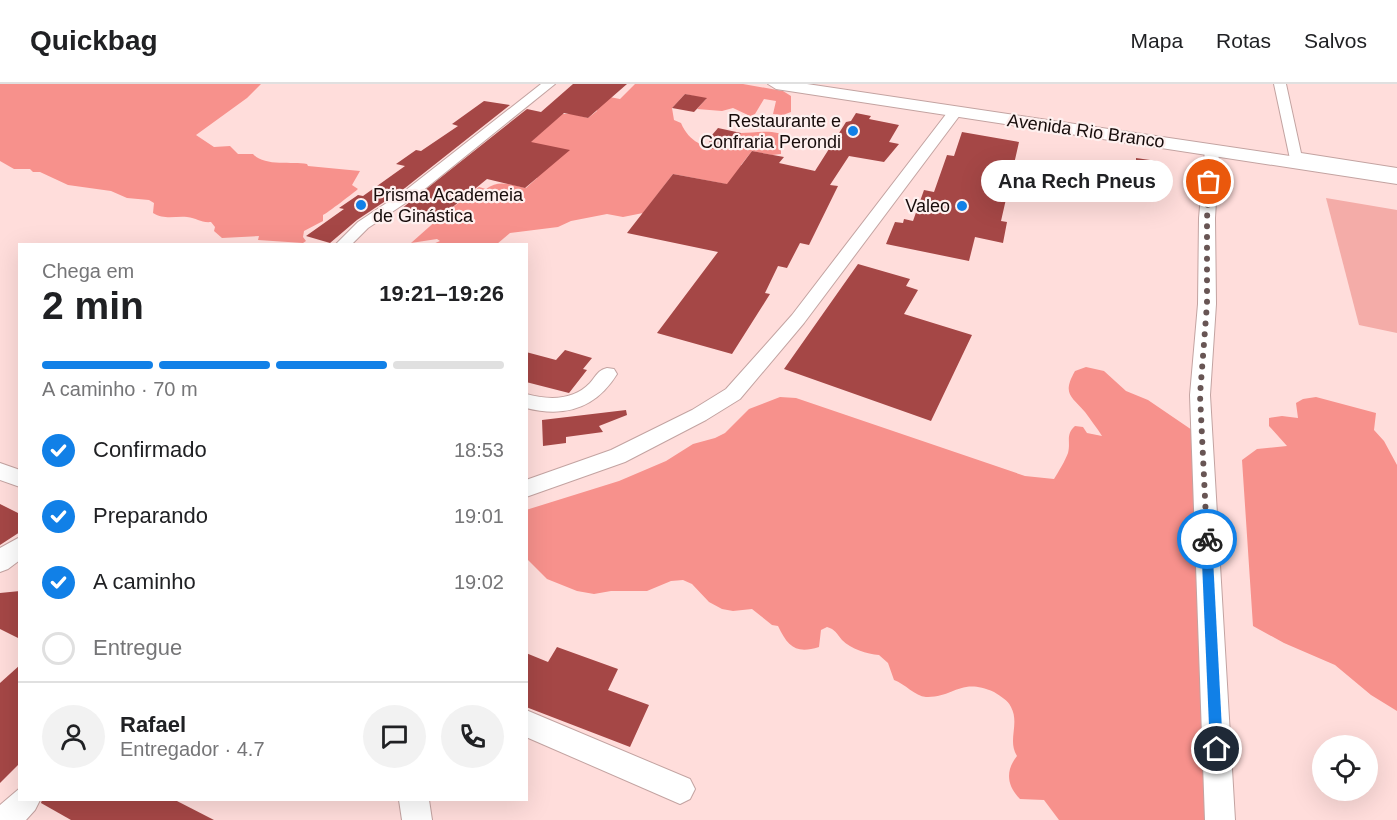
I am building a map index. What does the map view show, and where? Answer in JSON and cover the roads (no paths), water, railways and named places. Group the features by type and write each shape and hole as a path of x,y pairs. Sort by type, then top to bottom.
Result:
{"main road":[{"name":"Avenida Rio Branco","path":"776,84 1397,178"}],"street":[{"path":"345,243 363,225 411,193 549,84"},
{"path":"1280,84 1295,156 1397,172"},
{"path":"528,488 618,456 699,416 733,394 798,319 955,112"},
{"path":"1212,150 1207,218 1207,304 1200,395 1220,820"},
{"path":"528,401 547,405 577,400 592,393 607,374"},
{"path":"0,471 18,478"},
{"path":"0,562 18,548"},
{"path":"528,724 680,789"},
{"path":"6,820 24,801"},
{"path":"414,801 417,820"}],"place":[{"name":"Restaurante e Confraria Perondi","path":"853,131"},
{"name":"Ana Rech Pneus","path":"1209,182"},
{"name":"Prisma Academeia de Ginástica","path":"361,205"},
{"name":"Valeo","path":"962,206"}]}
